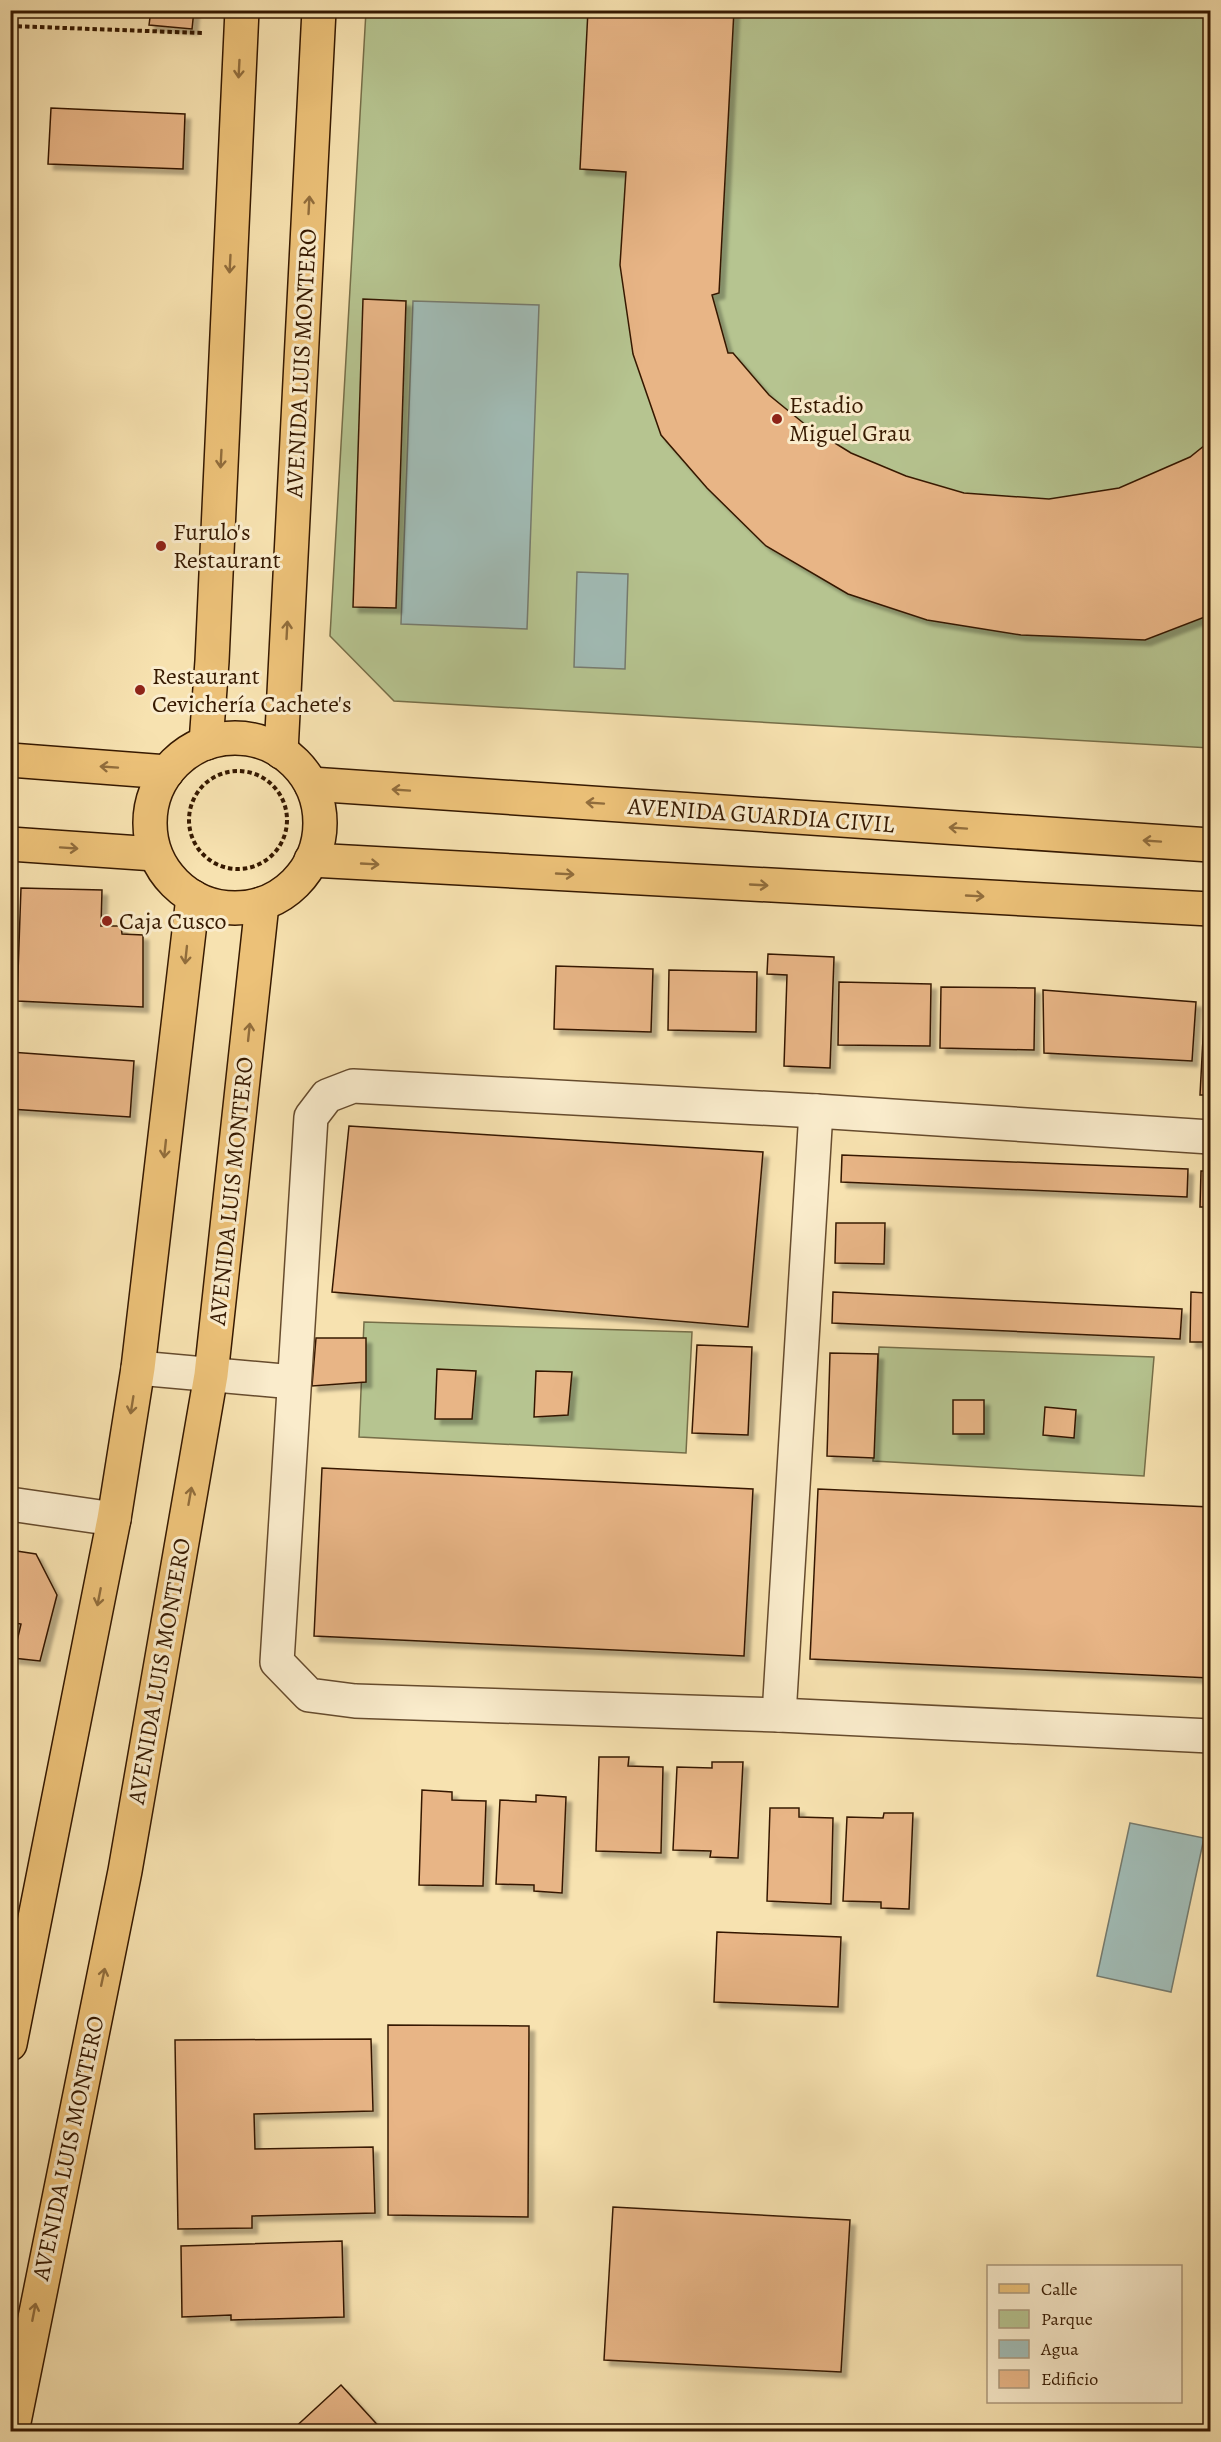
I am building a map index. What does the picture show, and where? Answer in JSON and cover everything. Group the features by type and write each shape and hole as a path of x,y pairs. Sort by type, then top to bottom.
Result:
{"main road":[{"name":"AVENIDA LUIS MONTERO","path":"280,752 319,10"},
{"path":"206,743 212,661 241,23"},
{"path":"232,738 257,741 280,752 298,766 311,784 319,809 319,835 311,861 298,879 282,894 262,903 239,908 215,906 193,897 177,886 164,871 155,854 149,825 153,797 167,772 184,754 206,743 232,738"},
{"path":"10,760 167,772"},
{"name":"AVENIDA GUARDIA CIVIL","path":"311,784 1210,845"},
{"path":"10,844 155,854"},
{"path":"311,861 1210,909"},
{"path":"10,2044 114,1519 138,1368 193,897"},
{"name":"AVENIDA LUIS MONTERO","path":"12,2432 124,1871 211,1375 262,903"}],"street":[{"path":"1210,1137 816,1111 353,1086 327,1096 311,1117 277,1662 309,1695 355,1701 779,1715 1210,1736"},
{"path":"779,1715 816,1111"},
{"path":"138,1368 294,1382"},
{"path":"10,1504 114,1519"}],"path":[{"path":"10,26 241,23"},
{"path":"242,771 259,776 273,786 283,800 287,816 285,833 278,847 268,858 255,866 225,867 211,861 199,851 189,823 190,806 198,791 210,779 225,772 242,771"}],"green space":[{"name":"Estadio Miguel Grau","path":"366,11 1210,11 1210,748 394,701 330,636"},
{"path":"364,1322 692,1332 686,1453 359,1437"},
{"path":"879,1347 1154,1357 1144,1476 873,1461"}],"water":[{"path":"413,301 539,305 527,629 401,624"},
{"path":"577,572 628,574 625,669 574,667"},
{"path":"1130,1823 1204,1838 1171,1992 1097,1976"}],"building":[{"path":"151,10 194,10 192,29 149,25"},
{"path":"588,10 734,10 719,293 712,295 728,353 733,353 769,395 807,426 851,453 906,476 964,493 1049,499 1119,488 1190,457 1210,441 1210,615 1145,640 1021,635 927,620 848,594 766,546 707,488 661,435 633,354 620,265 626,172 580,169"},
{"path":"51,108 185,114 183,169 48,164"},
{"path":"363,299 406,301 396,608 353,607"},
{"path":"21,888 102,890 101,926 121,926 122,934 143,935 143,1007 17,1001"},
{"path":"768,954 834,957 830,1068 784,1066 787,975 767,974"},
{"path":"556,966 653,969 651,1032 554,1029"},
{"path":"669,970 757,972 756,1032 668,1030"},
{"path":"839,982 931,984 930,1046 838,1045"},
{"path":"1206,982 1210,983 1210,1095 1200,1095"},
{"path":"941,987 1035,988 1034,1050 940,1048"},
{"path":"1043,990 1196,1002 1192,1061 1044,1053"},
{"path":"10,1052 134,1061 130,1117 10,1109"},
{"path":"349,1126 763,1152 748,1327 332,1292"},
{"path":"842,1155 1188,1169 1187,1197 841,1182"},
{"path":"1201,1171 1210,1171 1210,1207 1200,1207"},
{"path":"836,1223 885,1223 884,1264 835,1263"},
{"path":"1206,1279 1210,1279 1210,1342 1190,1342 1191,1292 1206,1293"},
{"path":"833,1292 1182,1309 1180,1339 832,1323"},
{"path":"316,1338 366,1338 366,1382 312,1386"},
{"path":"697,1345 752,1347 748,1435 692,1433"},
{"path":"830,1353 878,1354 874,1458 827,1456"},
{"path":"437,1369 476,1371 472,1419 435,1419"},
{"path":"536,1371 572,1372 568,1415 534,1417"},
{"path":"953,1400 984,1400 984,1434 953,1434"},
{"path":"1045,1407 1076,1410 1074,1438 1043,1435"},
{"path":"322,1468 753,1489 744,1656 314,1636"},
{"path":"818,1489 1210,1507 1210,1678 810,1659"},
{"path":"10,1550 36,1554 57,1595 40,1661 13,1658 21,1624 10,1622"},
{"path":"599,1757 629,1757 628,1766 663,1767 661,1853 596,1851"},
{"path":"712,1762 743,1762 738,1858 710,1857 711,1851 673,1850 677,1767 712,1768"},
{"path":"422,1790 452,1792 452,1800 486,1801 483,1886 419,1885"},
{"path":"536,1795 566,1797 562,1893 534,1891 534,1885 496,1884 500,1800 536,1802"},
{"path":"770,1808 799,1808 799,1817 833,1818 831,1904 767,1901"},
{"path":"884,1813 913,1813 909,1909 881,1908 881,1902 843,1901 847,1817 883,1818"},
{"path":"717,1932 841,1937 838,2007 714,2002"},
{"path":"388,2025 529,2026 528,2217 388,2215"},
{"path":"371,2039 373,2111 254,2114 255,2149 373,2147 375,2213 252,2216 252,2228 178,2229 175,2040"},
{"path":"613,2207 850,2220 841,2372 604,2360"},
{"path":"342,2241 344,2317 231,2320 231,2315 182,2317 181,2246"},
{"path":"341,2385 384,2432 290,2432"}],"place":[{"name":"Estadio Miguel Grau","path":"777,419"},
{"name":"Furulo's Restaurant","path":"161,546"},
{"name":"Restaurant Cevichería Cachete's","path":"140,690"},
{"name":"Caja Cusco","path":"107,921"}]}
